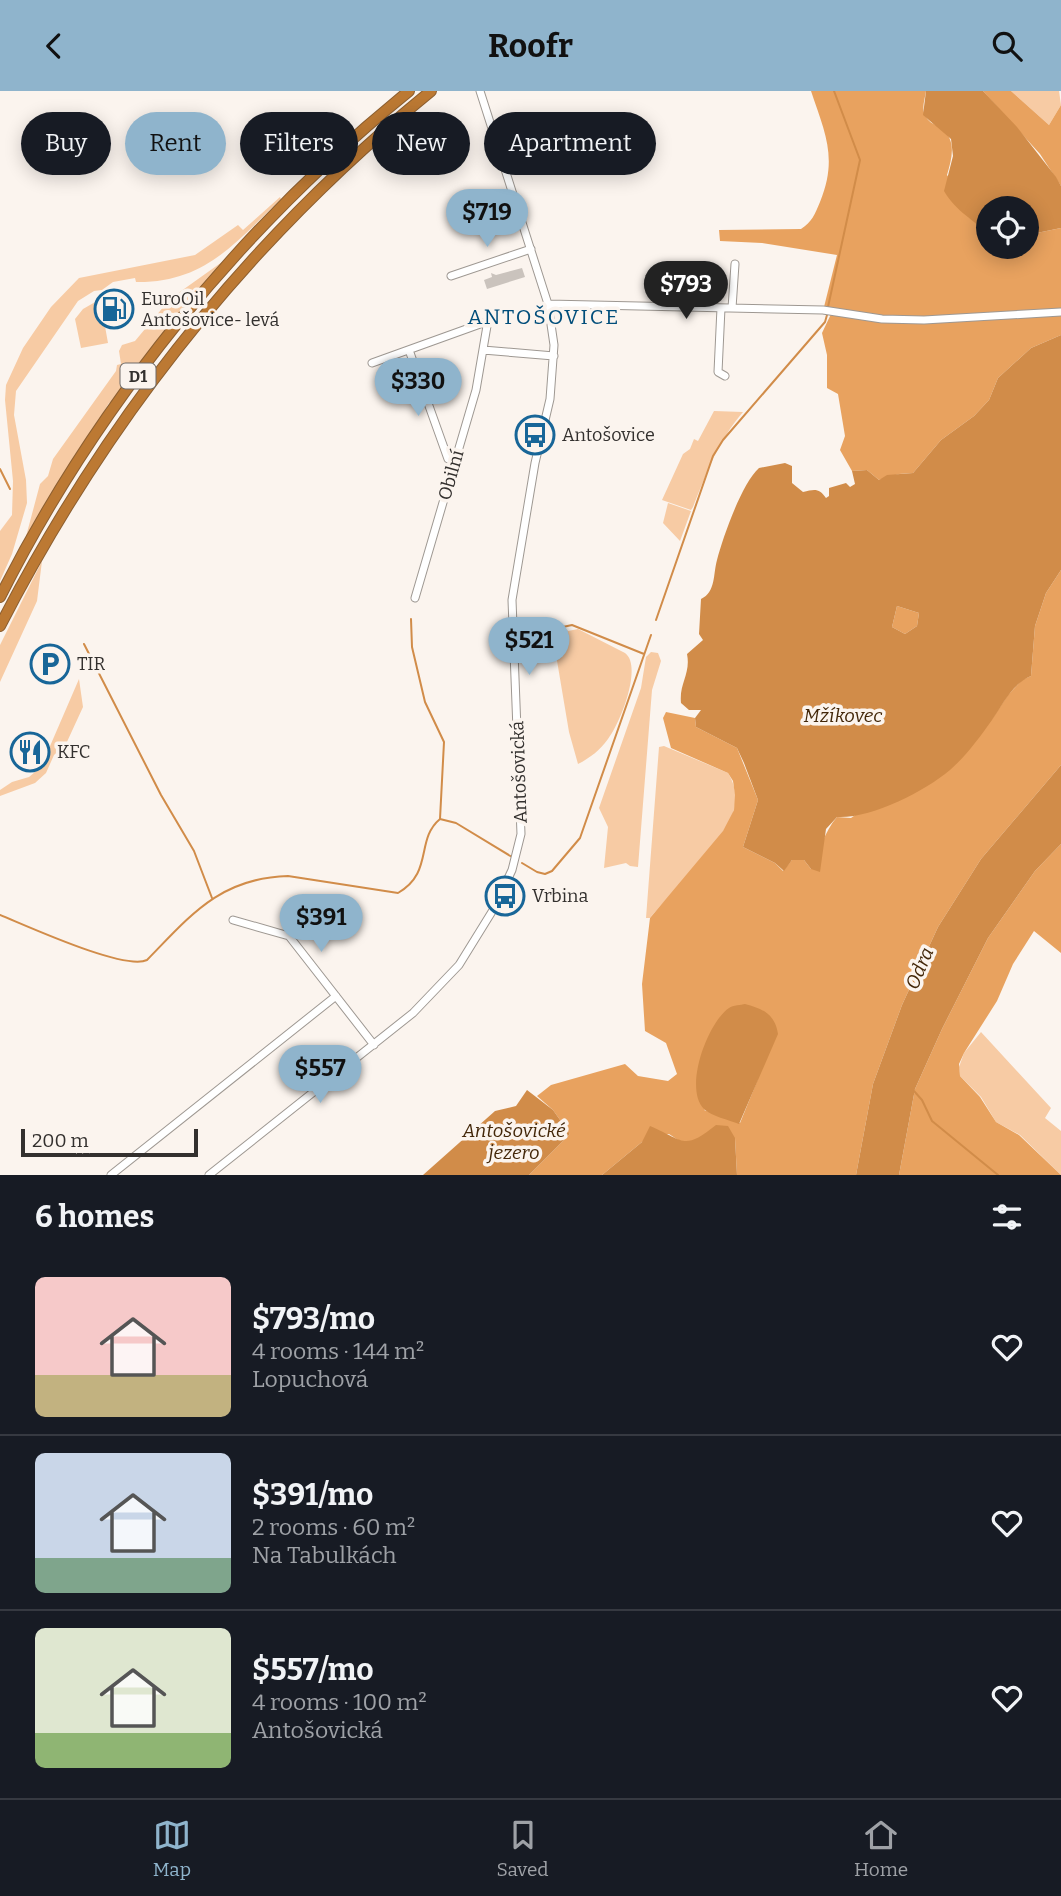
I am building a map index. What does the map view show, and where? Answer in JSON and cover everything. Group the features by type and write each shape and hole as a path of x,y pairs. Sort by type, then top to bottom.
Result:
{"highway":[{"name":"D1","path":"0,597 25,548 71,471 147,363 235,258 275,215 335,155 410,91"},
{"name":"D1","path":"0,626 53,526 84,476 144,390 207,310 321,188 431,91"}],"street":[{"name":"Antošovická","path":"209,1175 413,1013 459,965 493,910 512,870 519,846 521,782 512,600 535,463 550,399 554,356 548,304 480,91"},
{"path":"451,275 531,247"},
{"path":"732,308 735,264"},
{"path":"548,304 823,310 882,319 924,320 1061,312"},
{"path":"721,308 718,372 726,376"},
{"name":"Obilní","path":"409,350 483,323 487,326 476,390 415,598"},
{"path":"372,363 409,350 448,459 454,461"},
{"path":"482,351 554,356"},
{"path":"233,920 289,936 374,1045"},
{"path":"111,1175 336,996"}],"shaded area":[{"path":"811,91 926,91 924,113 929,121 946,133 951,144 952,156 947,175 976,217 976,259 1039,259 1039,233 1061,228 1061,335 1031,348 998,378 989,400 974,416 941,440 913,473 879,480 867,470 852,471 840,450 845,436 838,394 827,388 827,355 822,333 831,314 823,311 837,255 762,243 720,241 719,230 801,229 808,224 820,202 828,172 825,133"},
{"path":"983,91 1011,91 1049,125 1061,105 1061,186 1040,154"},
{"path":"1011,91 1059,91 1061,105 1049,125"},
{"path":"280,197 281,199 233,245 200,268 160,281 136,282 135,278 113,282 78,301 16,391 14,415 26,480 27,503 12,554 0,581 0,531 12,515 13,481 6,385 23,348 51,307 79,278 195,255 238,225 243,230"},
{"path":"229,257 113,402 109,403 24,544 40,484 48,476 53,459 116,371 117,365 121,364 119,351 122,345 135,341 170,299"},
{"path":"97,301 101,304 108,343 81,348 75,319 83,309"},
{"path":"714,411 743,412 720,446 693,507 691,510 662,500 683,454 690,449 694,439 698,441"},
{"path":"668,503 691,511 680,541 663,523"},
{"path":"42,561 37,601 0,682 0,645"},
{"path":"1061,570 1061,765 981,859 938,927 902,1005 873,1084 856,1175 737,1175 735,1138 681,1142 669,1134 642,1142 602,1175 529,1175 570,1134 553,1110 537,1096 551,1085 625,1064 638,1076 668,1081 677,1074 666,1043 645,1031 642,984 650,918 723,831 734,810 735,795 733,781 728,773 671,748 663,718 666,712 695,718 696,727 737,748 758,800 743,847 775,863 783,871 792,860 804,860 811,869 825,835 837,817 851,818 992,719 1008,695 1022,680 1031,676 1035,626 1046,593","holes":["758,1079 740,1123 704,1110"]},
{"path":"897,606 919,613 917,626 905,634 892,627"},
{"path":"565,628 568,631 578,629 625,653 632,670 628,695 613,732 598,750 578,764 569,732 552,631"},
{"path":"651,652 658,653 661,661 652,690 638,867 626,863 604,868 608,827 599,808 641,688 646,657"},
{"path":"79,679 83,707 66,744 54,755 46,773 35,783 0,796 0,790 12,782 29,777 41,767"},
{"path":"664,746 728,773 734,786 735,805 729,822 709,850 650,918 646,918 659,747"},
{"path":"1061,844 1061,953 1034,931 1013,964 997,1001 959,1064 960,1076 980,1097 996,1122 1019,1135 1061,1175 899,1175 915,1089 942,1029 988,938 1035,871"},
{"path":"981,1032 1051,1108 1045,1118 1061,1131 1061,1175 1020,1135 996,1122 981,1097 960,1076 959,1067 964,1053"}],"water":[{"path":"926,91 983,91 1017,127 1056,177 1061,186 1061,228 1039,233 1039,196 976,196 976,224 954,205 944,191 953,156 951,139 923,115"},
{"name":"Mžíkovec","path":"1061,335 1061,570 1046,593 1035,626 1031,676 1013,689 978,740 950,770 896,803 865,814 837,817 826,829 820,872 811,869 804,860 792,860 784,871 775,863 743,847 758,800 737,748 696,727 695,718 701,710 689,710 681,703 687,654 703,640 699,634 701,599 712,587 728,525 746,485 759,468 785,463 792,466 792,483 803,492 816,490 826,498 829,496 829,488 846,483 850,487 855,484 852,471 867,470 879,480 887,475 913,473 941,440 974,416 989,400 998,378 1031,348","holes":["897,606 919,613 917,626 905,634 892,627"]},
{"path":"1061,765 1061,844 1035,871 988,938 942,1029 915,1089 899,1175 856,1175 873,1084 902,1005 938,927 981,859"},
{"path":"745,1004 767,1013 778,1034 739,1124 704,1109 698,1099 696,1086 701,1056 713,1027 729,1008"},
{"name":"Antošovické jezero","path":"527,1090 553,1110 570,1134 529,1175 423,1175 495,1111 516,1106"},
{"name":"Antošovické jezero","path":"716,1125 728,1126 735,1138 737,1175 602,1175 642,1142 650,1126 678,1139 690,1141"}],"building":[{"path":"522,268 525,277 487,289 484,280 492,277 491,273 496,275"}],"waterway":[{"path":"828,307 860,160 834,91"},
{"path":"656,620 713,456 723,440 825,322 827,315"},
{"path":"0,469 10,489"},
{"path":"411,619 412,647 425,702 444,742 440,819"},
{"path":"526,635 572,625 644,654"},
{"path":"522,863 537,872 545,874 552,871 580,838 651,635"},
{"path":"84,644 161,795 194,851 212,898"},
{"path":"0,915 75,946 135,962 147,960 208,902 243,884 264,878 288,876 398,893 416,876 428,836 440,819 456,823 512,857"},
{"path":"914,1091 922,1100 932,1121 998,1175"}],"place":[{"name":"EuroOil Antošovice- levá","path":"114,309"},
{"name":"Antošovice","path":"535,435"},
{"name":"TIR","path":"50,664"},
{"name":"KFC","path":"30,752"},
{"name":"Vrbina","path":"505,896"}],"district":[{"name":"ANTOŠOVICE","path":"544,317"}],"water label":[{"name":"Odra","path":"919,968"}]}
